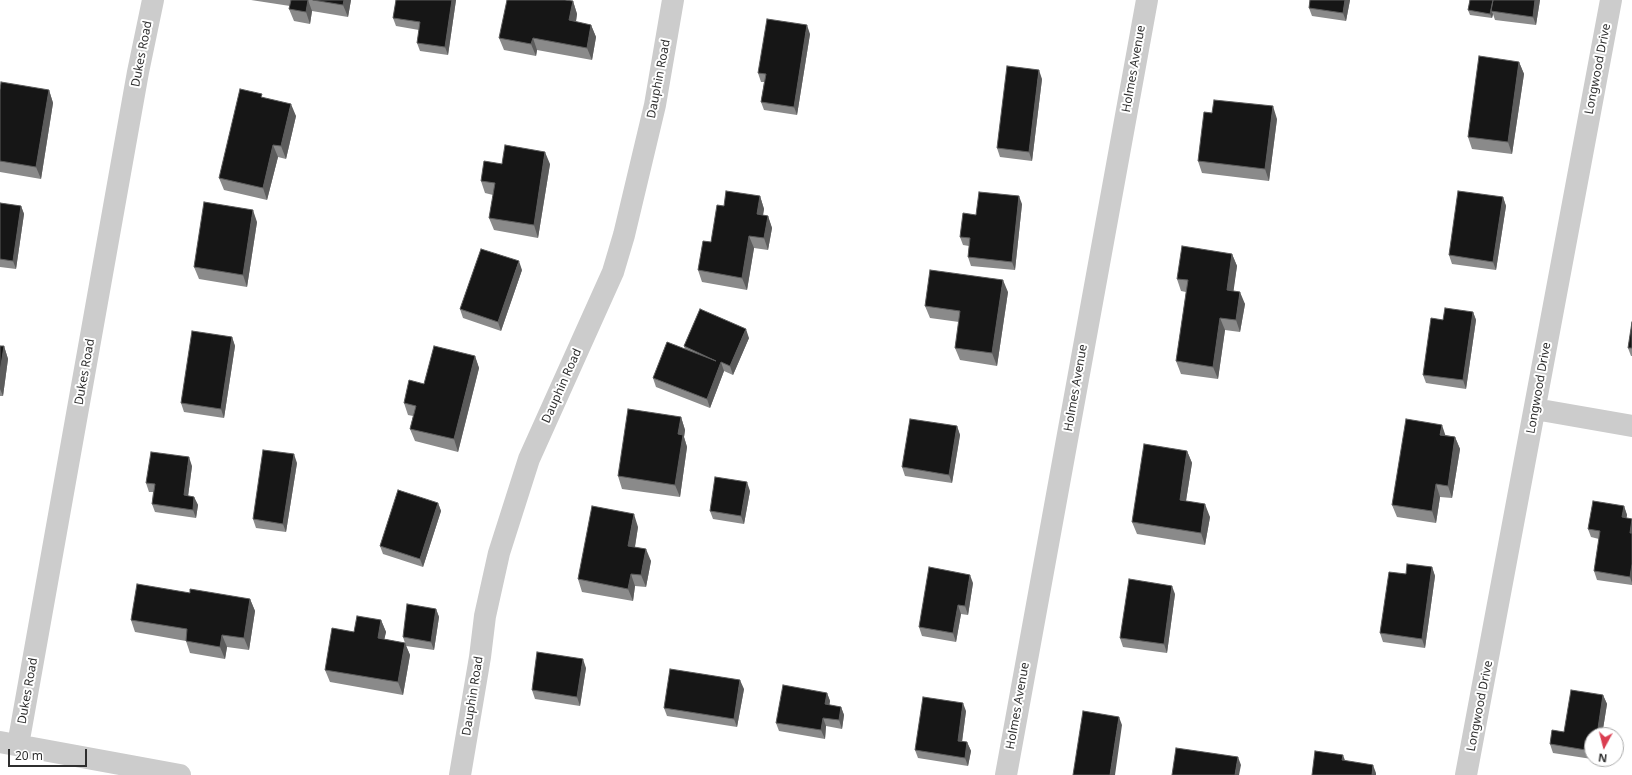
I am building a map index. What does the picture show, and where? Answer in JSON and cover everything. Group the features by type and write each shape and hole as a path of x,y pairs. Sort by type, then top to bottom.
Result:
{"street":[{"name":"Dukes Road","path":"9,744 153,0"},
{"name":"Dauphin Road","path":"460,775 480,657 485,616 499,553 529,459 613,272 624,235 655,105 673,0"},
{"name":"Holmes Avenue","path":"1006,775 1147,0"},
{"name":"Longwood Drive","path":"1466,775 1611,0"},
{"path":"1535,409 1632,426"},
{"path":"9,744 180,775"}],"building":[{"path":"291,0 308,0 306,12 289,9"},
{"path":"313,0 344,0 343,5"},
{"path":"396,0 452,0 445,47 417,43 420,22 393,18"},
{"path":"507,0 573,1 569,20 591,25 587,48 533,38 531,44 499,38"},
{"path":"1310,0 1345,0 1343,13 1309,8"},
{"path":"1470,0 1493,0 1490,14 1468,10"},
{"path":"1493,0 1535,0 1533,17 1491,11"},
{"path":"767,19 807,25 794,107 761,102 766,74 758,73"},
{"path":"1479,56 1519,62 1508,142 1468,137"},
{"path":"1007,66 1039,70 1029,152 997,148"},
{"path":"1,82 49,90 36,167 0,161"},
{"path":"240,89 262,94 261,97 291,104 281,146 273,145 263,188 219,178"},
{"path":"1214,100 1273,106 1265,169 1198,161 1204,112 1212,113"},
{"path":"505,145 545,152 534,225 489,218 495,183 481,181 484,161 502,164"},
{"path":"726,191 760,196 757,214 768,216 764,238 749,236 742,278 698,270 703,241 711,242 717,205 724,206"},
{"path":"1458,191 1503,197 1493,262 1449,255"},
{"path":"979,192 1019,196 1012,262 968,257 970,238 960,237 963,213 976,215"},
{"path":"204,202 253,210 243,275 194,267"},
{"path":"0,203 21,206 13,261 0,259"},
{"path":"1182,246 1232,254 1227,290 1240,292 1236,320 1220,318 1213,367 1176,361 1188,280 1177,279"},
{"path":"481,249 519,261 498,322 460,309"},
{"path":"930,270 1003,280 992,353 955,348 960,311 925,306"},
{"path":"1445,308 1473,312 1463,380 1423,375 1431,318 1443,320"},
{"path":"700,309 746,329 730,366 721,362 707,399 653,378 667,342 716,361 684,346"},
{"path":"1632,322 1632,348 1628,348"},
{"path":"192,331 232,337 221,409 181,403"},
{"path":"0,346 4,346 0,372"},
{"path":"434,346 475,356 454,439 410,429 416,406 404,403 409,380 424,384"},
{"path":"628,409 681,417 678,434 683,435 675,485 618,476"},
{"path":"910,419 957,426 949,475 902,467"},
{"path":"1406,419 1442,425 1440,435 1455,437 1448,486 1436,484 1432,511 1392,505"},
{"path":"1144,444 1187,451 1180,500 1205,504 1201,533 1132,522"},
{"path":"263,450 294,454 283,524 253,519"},
{"path":"151,452 189,457 184,495 194,497 193,510 152,504 155,484 146,483"},
{"path":"715,477 747,482 741,516 710,511"},
{"path":"398,490 438,503 420,559 380,546"},
{"path":"1593,501 1624,506 1622,517 1632,519 1630,533 1632,533 1632,564 1630,577 1594,571 1600,531 1588,529"},
{"path":"592,506 634,514 628,546 646,549 641,575 631,574 628,589 578,579"},
{"path":"1407,564 1432,567 1422,639 1380,633 1389,572 1406,574"},
{"path":"929,567 970,575 965,606 958,605 953,633 919,627"},
{"path":"1129,579 1172,586 1164,644 1120,638"},
{"path":"137,584 190,593 190,589 250,599 244,638 222,635 220,647 186,641 187,629 131,620"},
{"path":"407,604 436,609 431,642 403,637"},
{"path":"357,616 381,620 378,638 405,643 398,682 325,670 332,628 354,632"},
{"path":"537,652 583,659 577,697 532,690"},
{"path":"670,669 740,680 734,719 664,708"},
{"path":"783,685 827,693 825,704 841,707 839,720 823,718 821,730 776,723"},
{"path":"1571,690 1603,695 1598,727 1584,727 1584,750 1550,744 1552,730 1564,732"},
{"path":"923,697 963,703 958,741 967,742 965,758 915,750"},
{"path":"1083,711 1119,717 1110,775 1073,775"},
{"path":"1176,748 1238,757 1235,775 1172,775"},
{"path":"1315,751 1343,755 1342,760 1373,765 1372,775 1312,775"}]}
